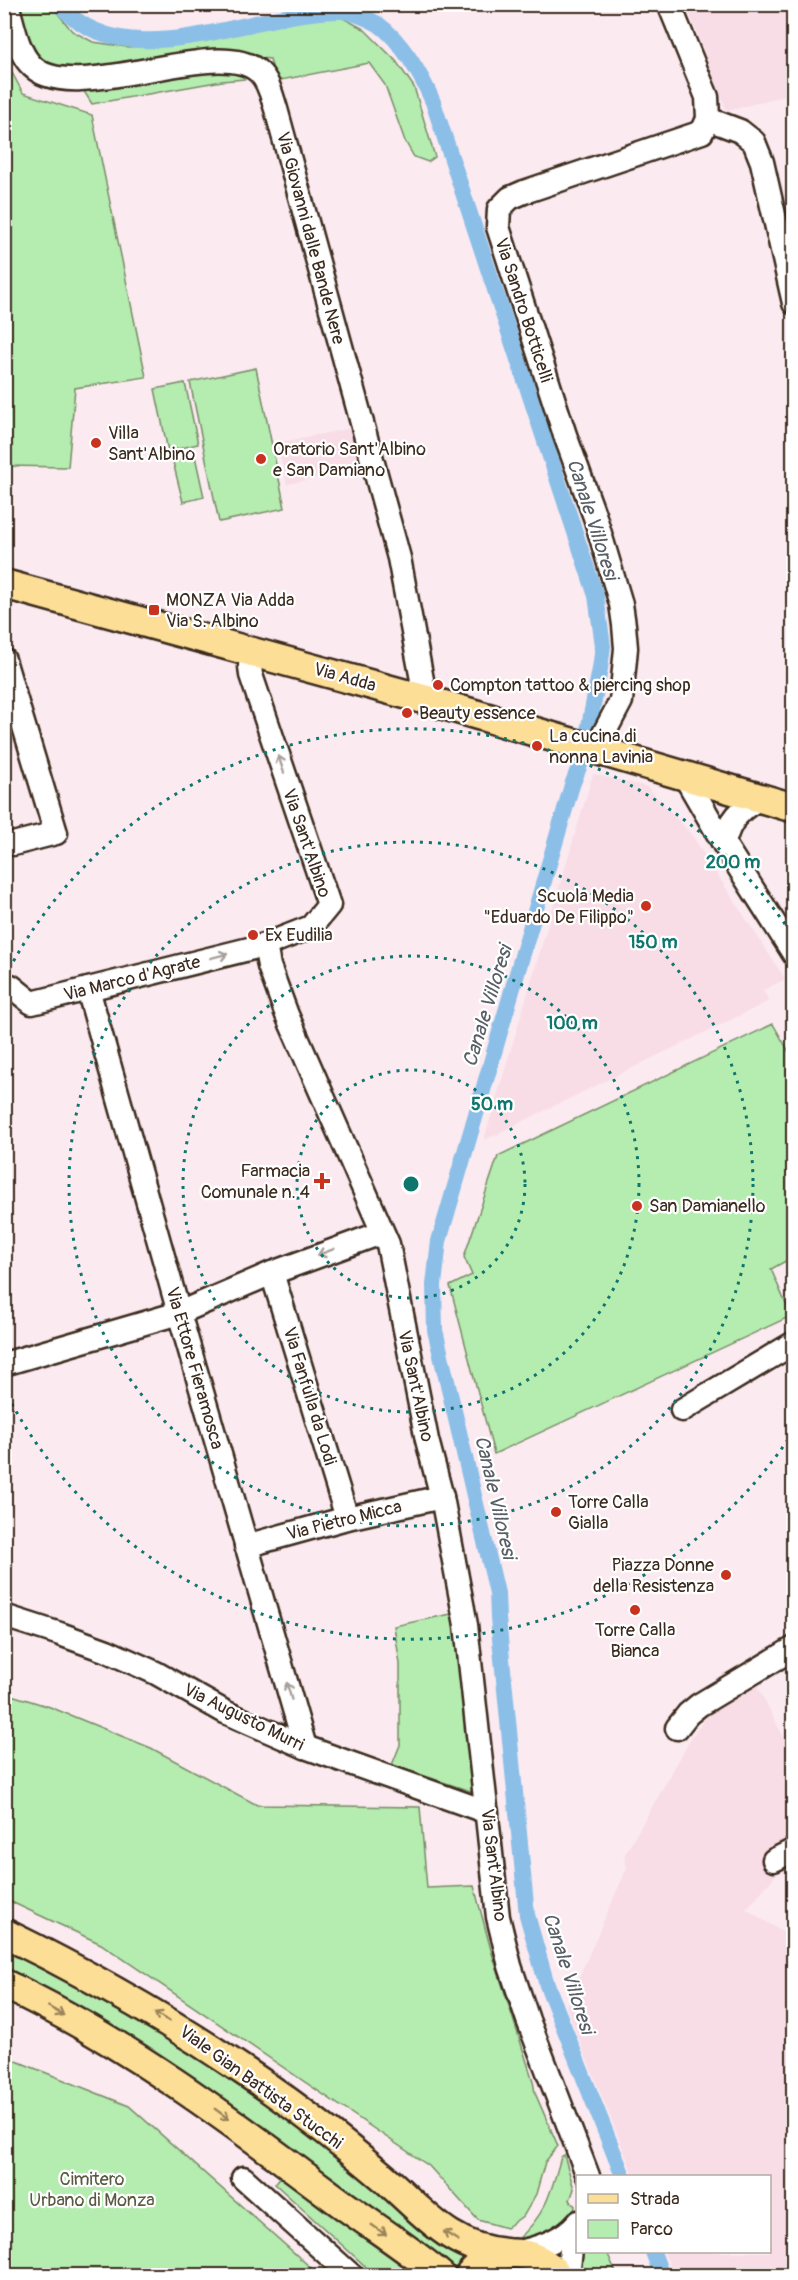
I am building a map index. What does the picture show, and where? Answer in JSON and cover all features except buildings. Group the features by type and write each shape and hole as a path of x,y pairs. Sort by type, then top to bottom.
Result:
{"main road":[{"name":"Via Adda","path":"4,584 428,700 794,808"},
{"name":"Viale Gian Battista Stucchi","path":"4,1933 80,1970 165,2019 246,2072 382,2176 448,2234 477,2248 526,2254 540,2259 558,2276"},
{"path":"4,1984 111,2043 199,2098 441,2276"},
{"path":"469,2276 486,2260 509,2253"}],"street":[{"name":"Via Giovanni dalle Bande Nere","path":"7,4 28,63 40,73 62,80 93,78 224,60 246,63 260,72 268,85 399,558 423,685 428,700"},
{"path":"669,4 707,98 708,119 740,131 754,142 762,162 794,303"},
{"name":"Via Sandro Botticelli","path":"594,748 621,701 626,648 621,604 595,517 516,288 498,227 499,209 510,198 525,192 702,132 708,119"},
{"name":"Via Sant'Albino","path":"252,651 251,675 328,905 312,927 265,945 269,966 287,1015 327,1101 381,1233 388,1244 427,1440 442,1497 466,1625 498,1917 510,1966 528,2020 588,2175"},
{"path":"4,660 56,833 13,844"},
{"path":"684,775 724,844 794,954"},
{"path":"724,844 726,833 742,809 747,804 762,798"},
{"name":"Via Marco d'Agrate","path":"4,988 11,986 32,1003 265,945"},
{"name":"Via Ettore Fieramosca","path":"88,989 305,1747"},
{"path":"4,1364 179,1313 272,1273 381,1233"},
{"name":"Via Fanfulla da Lodi","path":"272,1273 347,1518"},
{"path":"682,1410 794,1343"},
{"name":"Via Pietro Micca","path":"246,1546 347,1518 442,1497"},
{"name":"Via Augusto Murri","path":"4,1616 107,1651 156,1673 225,1712 305,1747 487,1812"},
{"path":"677,1728 699,1705 794,1648"},
{"path":"243,2178 352,2276"},
{"path":"509,2253 528,2250 550,2242 570,2231 576,2224"},
{"path":"568,2276 576,2236"}],"shaded area":[{"path":"705,4 793,5 793,93 727,111 688,9"},
{"path":"353,428 365,468 287,484 277,443"},
{"name":"Scuola Media \"Eduardo De Filippo\"","path":"593,774 647,787 690,833 785,979 763,990 769,1001 484,1140"},
{"path":"753,1678 793,1756 793,1836 774,1852 781,1869 746,1909 793,1939 793,1979 785,2001 794,2005 793,2275 674,2275 664,2253 771,2253 771,2175 634,2175 566,2007 627,1868 624,1856 692,1737 718,1700"}],"green space":[{"path":"13,5 51,5 72,31 93,42 127,47 157,45 317,18 343,18 364,29 396,61 414,87 435,157 428,162 414,157 405,141 385,85 369,63 276,81 270,59 259,58 245,79 92,104 75,77 37,57 23,36"},
{"path":"4,58 23,93 92,115 146,377 75,388 68,467 5,466"},
{"path":"256,368 285,508 219,522 190,382"},
{"path":"185,383 198,444 168,451 155,389"},
{"path":"195,456 204,497 183,502 173,462"},
{"name":"San Damianello","path":"773,1024 793,1059 793,1257 771,1269 791,1316 494,1454 450,1286 472,1275 464,1257 498,1156"},
{"path":"456,1613 473,1792 392,1765 400,1745 400,1664 394,1626"},
{"path":"5,1693 50,1707 151,1748 257,1805 420,1807 427,1888 474,1886 535,2093 558,2146 545,2162 536,2194 524,2215 506,2228 478,2220 429,2166 101,1944 5,1899"},
{"path":"4,1943 172,2034 314,2135 469,2258 456,2275 453,2275 5,1976"},
{"name":"Cimitero Urbano di Monza","path":"4,2056 129,2106 319,2275 5,2275"},
{"path":"564,2155 574,2189 570,2200 575,2206 573,2217 521,2248 517,2240 541,2212 561,2157"},
{"path":"281,2176 424,2275 375,2275 275,2184"},
{"path":"580,2253 607,2253 617,2275 578,2275"},
{"path":"509,2264 545,2276 485,2276"}],"waterway":[{"name":"Canale Villoresi","path":"59,4 84,25 114,37 146,40 180,38 281,18 343,11 378,24 395,39 417,70 433,102 596,596 603,646 583,757 572,785 439,1241 434,1285 435,1330 497,1593 527,1915 547,1985 623,2175"},
{"name":"Canale Villoresi","path":"653,2253 662,2276"}],"place":[{"name":"Villa Sant'Albino","path":"96,443"},
{"name":"Oratorio Sant'Albino e San Damiano","path":"261,459"},
{"name":"MONZA Via Adda Via S. Albino","path":"154,610"},
{"name":"Compton tattoo & piercing shop","path":"438,685"},
{"name":"Beauty essence","path":"407,713"},
{"name":"La cucina di nonna Lavinia","path":"537,746"},
{"name":"Scuola Media \"Eduardo De Filippo\"","path":"646,906"},
{"name":"Ex Eudilia","path":"253,935"},
{"name":"Farmacia Comunale n. 4","path":"322,1181"},
{"name":"San Damianello","path":"637,1206"},
{"name":"Torre Calla Gialla","path":"556,1512"},
{"name":"Piazza Donne della Resistenza","path":"726,1575"},
{"name":"Torre Calla Bianca","path":"635,1610"}]}
